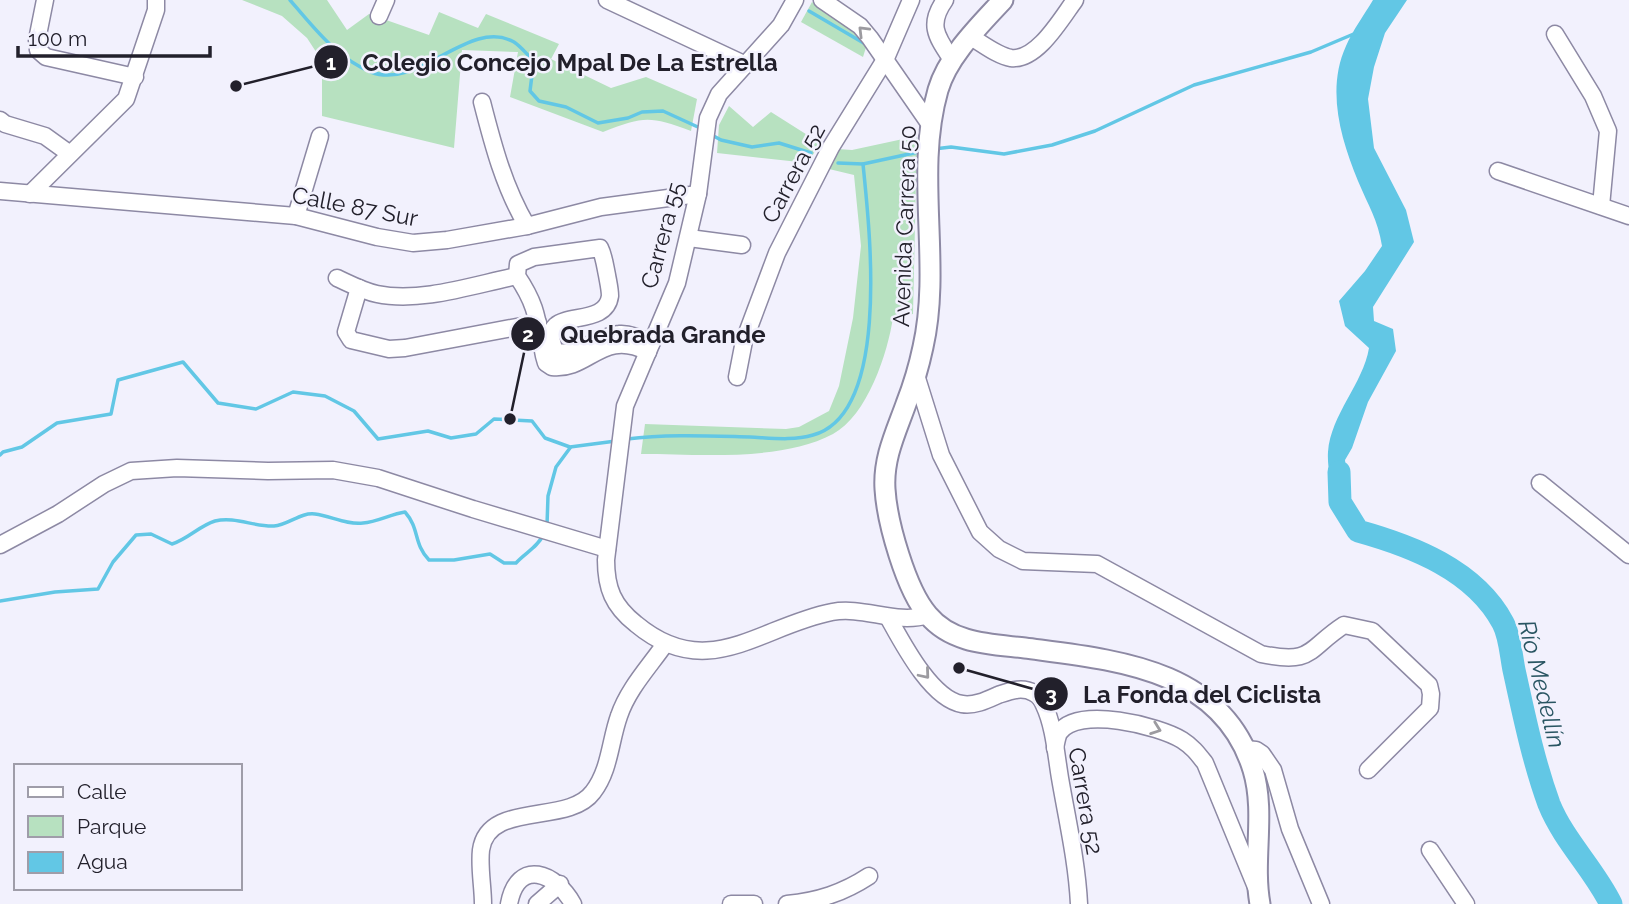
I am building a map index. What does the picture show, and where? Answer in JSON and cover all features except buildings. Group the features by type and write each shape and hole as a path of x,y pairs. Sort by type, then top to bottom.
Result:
{"main road":[{"name":"Avenida Carrera 50","path":"1003,0 953,60 939,89 930,132 927,322 916,375 890,444 885,489 896,544 917,601 928,615 948,631 968,640 1118,662 1173,679 1199,693 1217,708 1245,749 1258,791 1259,898"}],"street":[{"path":"45,0 37,40 38,50 46,57 135,77"},
{"path":"30,194 126,99 156,10 156,0"},
{"path":"379,16 386,0"},
{"path":"607,0 746,65"},
{"name":"Carrera 55","path":"665,644 642,630 615,603 606,579 621,424 631,389 677,283 698,194 708,118 719,94 781,25 795,0"},
{"path":"822,0 860,26 886,58 930,132"},
{"name":"Carrera 52","path":"737,377 744,341 777,253 831,147 886,58 911,0"},
{"path":"945,0 935,18 934,27 939,41 953,60"},
{"path":"971,37 1004,56 1025,57 1035,52 1075,0"},
{"path":"1555,34 1592,96 1608,131 1601,206"},
{"path":"482,102 497,162 515,206 527,226"},
{"path":"0,120 45,136 70,154"},
{"path":"296,216 320,136"},
{"path":"1498,171 1629,216"},
{"name":"Calle 87 Sur","path":"0,191 296,216 377,237 413,243 527,226 601,207 698,194"},
{"path":"689,238 742,245"},
{"path":"600,248 610,291 608,302 598,313 584,318 562,320 551,335 555,351 566,354 599,339 620,334 637,337 650,348 614,345 568,366 552,367 544,356 536,308 517,276 518,264 525,259 600,248"},
{"path":"337,278 359,288 390,296 419,296 517,276"},
{"path":"359,288 346,332 347,337 389,349 538,323"},
{"path":"916,375 941,455 980,532 999,549 1023,561 1097,564 1261,653 1286,659 1310,653 1344,625 1372,631 1429,685 1431,694 1430,708 1368,770"},
{"path":"0,545 58,514 96,488 131,471 177,468 333,470 378,478 607,549"},
{"path":"1540,483 1629,555"},
{"path":"483,904 481,848 490,833 506,820 551,813 579,805 593,793 606,764 618,717 629,694 665,644 700,650 742,645 821,615 842,611 888,617 917,618 928,615"},
{"name":"Carrera 52","path":"888,617 912,658 935,687 951,700 971,705 1018,689 1035,693 1045,707 1055,748 1079,904"},
{"path":"1055,748 1060,732 1066,727 1088,720 1145,725 1181,739 1195,749 1213,781 1259,898"},
{"path":"1245,749 1256,750 1262,754 1273,770 1290,829 1321,904"},
{"path":"1430,850 1466,904"},
{"path":"509,904 512,890 525,877 537,874 560,884 573,904"},
{"path":"787,904 827,898 869,876"},
{"path":"537,904 560,884"},
{"path":"731,904 754,904"}],"green space":[{"path":"242,0 327,0 347,30 369,14 429,35 439,12 478,28 486,14 559,44 551,59 611,88 646,77 697,99 691,131 647,120 603,132 510,97 518,52 462,50 454,148 322,116 322,61 307,38 282,16"},
{"path":"812,2 868,41 863,57 801,22"},
{"path":"729,106 753,127 771,112 820,143 808,163 717,153 719,125"},
{"path":"917,136 913,314 893,317 881,365 866,399 856,413 833,434 789,449 713,455 641,454 645,424 786,429 799,427 829,411 839,386 853,318 861,246 854,175 829,169 838,149 852,150"}],"water":[{"path":"1373,0 1407,0 1385,33 1374,67 1368,99 1374,148 1406,210 1414,242 1373,307 1374,321 1393,329 1396,351 1368,402 1345,460 1350,502 1333,502 1328,458 1330,438 1366,361 1369,348 1345,326 1339,301 1382,246 1375,220 1341,131 1337,80 1346,46"}],"waterway":[{"path":"290,0 337,51 371,72 389,75 407,72 479,39 497,37 514,42 530,57 530,91 539,101 566,107 598,123 628,118 642,112 663,111 700,128"},
{"path":"809,11 867,45"},
{"path":"934,149 951,147 1004,154 1052,145 1095,131 1194,85 1311,52 1356,33"},
{"path":"710,134 721,140 752,147 779,143 811,153"},
{"path":"838,163 863,164 923,151"},
{"path":"627,439 657,436 798,438 813,435 838,420 855,392 865,356 870,314 871,271 863,164"},
{"path":"0,455 22,447 57,423 111,414 118,380 183,362 218,403 256,409 293,392 325,396 354,411 378,439 428,431 451,438 476,434 494,419 532,421 545,438 570,447 616,441"},
{"path":"547,525 548,496 556,467 570,448"},
{"name":"Río Medellín","path":"1339,472 1340,502 1358,531 1400,544 1459,575 1491,604 1503,623 1529,737 1549,804 1611,904"},
{"path":"0,601 55,592 98,589 113,562 136,535 151,534 172,544 209,523 222,520 274,526 315,514 357,523 405,512 429,560 454,560 490,554 504,563 516,563 543,535"}],"place":[{"name":"Colegio Concejo Mpal De La Estrella","path":"236,86"},
{"name":"Quebrada Grande","path":"510,419"},
{"name":"La Fonda del Ciclista","path":"959,668"}]}
